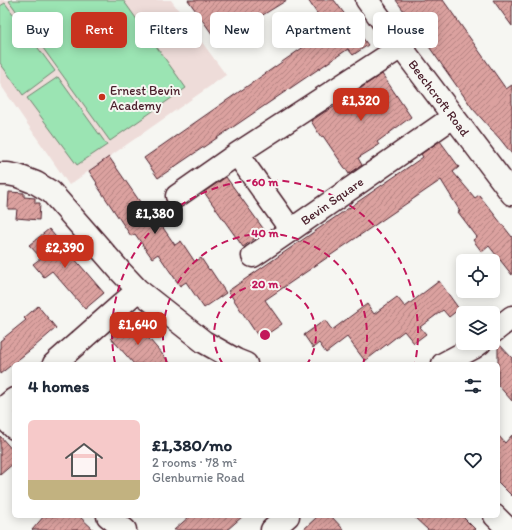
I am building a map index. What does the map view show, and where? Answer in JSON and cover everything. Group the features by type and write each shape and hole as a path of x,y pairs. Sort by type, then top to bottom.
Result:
{"street":[{"name":"Beechcroft Road","path":"367,0 376,12"},
{"path":"177,196 236,154 399,48"},
{"name":"Beechcroft Road","path":"402,48 512,194"},
{"name":"Bevin Square","path":"236,154 291,230 453,117"},
{"path":"0,174 18,176 36,182 51,192 138,290 204,342 241,362"},
{"path":"253,256 291,230"},
{"path":"56,362 138,290"},
{"path":"500,326 512,317"},
{"path":"447,362 469,350"},
{"path":"0,411 12,401"},
{"path":"0,414 12,426"},
{"path":"110,518 125,530"},
{"path":"272,530 286,518"},
{"path":"497,518 509,530"}],"shaded area":[{"name":"Ernest Bevin Academy","path":"0,0 171,0 180,12 135,12 135,48 202,48 202,42 226,75 69,185 0,84"}],"green space":[{"path":"123,0 135,17 135,48 157,48 186,88 110,141 43,48 63,48 63,12 17,12 9,1"},
{"path":"5,3 12,13 12,48 38,48 55,71 23,95 0,63 0,6"},
{"path":"58,77 107,145 77,165 27,98"}],"building":[{"path":"188,0 287,0 264,14 264,12 210,12 210,31 202,20 202,12 197,12"},
{"path":"308,0 334,0 343,12 316,12"},
{"path":"396,0 443,0 506,89 512,85 512,154 473,109 430,48 438,48 438,12 404,12"},
{"path":"493,0 512,0 512,26"},
{"path":"302,48 364,48 353,55 348,49 158,178 144,158"},
{"path":"382,74 411,117 377,142 379,145 358,158 362,165 349,174 311,121 361,91 359,89"},
{"path":"440,141 459,167 453,172 475,198 479,195 512,237 512,275 500,260 500,254 495,254 489,246 482,252 473,240 477,237 458,212 460,211 441,180 265,300 282,324 260,339 228,291 423,157 421,154"},
{"path":"109,157 156,225 159,222 175,245 181,241 195,262 201,258 226,293 204,308 186,282 180,286 158,254 152,258 135,234 131,236 89,171"},
{"path":"226,177 265,231 243,247 204,192"},
{"path":"9,192 24,193 24,197 35,198 35,203 40,203 39,220 16,218 17,209 8,209"},
{"path":"49,229 104,293 85,309 52,271 44,277 33,264 41,258 29,245"},
{"path":"439,281 457,306 456,311 449,317 443,310 420,327 426,334 414,343 404,331 365,361 347,337 326,353 319,343 313,348 304,335 325,320 332,330 367,304 374,314 397,297 405,307"},
{"path":"38,306 56,328 15,362 12,362 12,364 0,374 0,341 26,320 24,318"},
{"path":"133,320 169,362 132,362 111,338"},
{"path":"500,345 512,358 512,401 500,387 500,362 498,362 498,350 500,350"},
{"path":"512,435 512,496 500,484 500,437 505,443"},
{"path":"0,436 12,450 12,465 0,475"},
{"path":"42,518 81,518 94,530 32,530"},
{"path":"188,518 241,518 227,530 174,530"},
{"path":"316,518 333,518 344,530 303,530"},
{"path":"415,518 464,518 476,530 428,530"}],"place":[{"name":"Ernest Bevin Academy","path":"102,97"}]}
